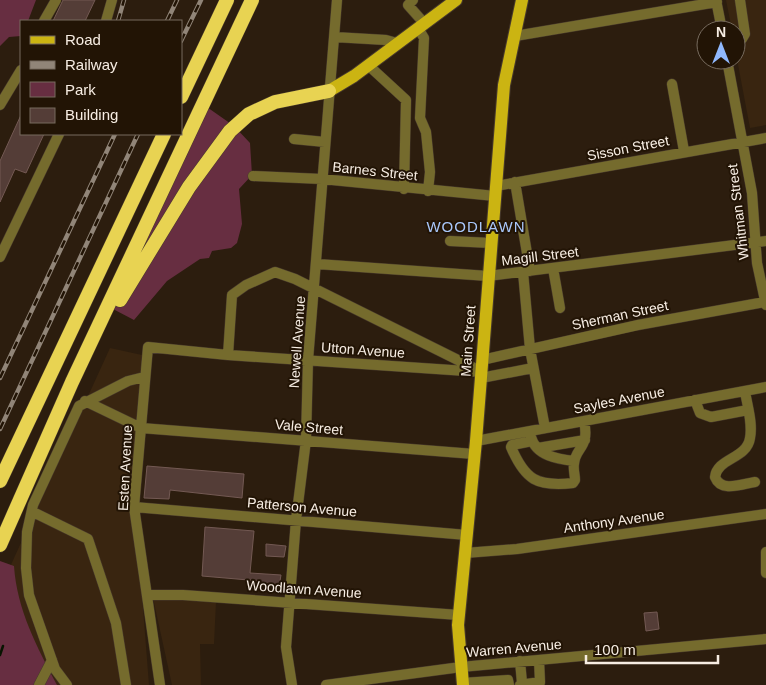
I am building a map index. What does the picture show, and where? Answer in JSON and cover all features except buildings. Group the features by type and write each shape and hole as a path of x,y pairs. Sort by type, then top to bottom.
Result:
{"highway":[{"path":"182,95 227,0"},
{"path":"0,545 72,382 252,0"},
{"path":"72,382 142,263 220,142 240,121 258,109 289,98 329,90"},
{"path":"0,481 164,135"}],"main road":[{"path":"329,90 354,76 456,0"},
{"name":"Main Street","path":"463,684 459,615 476,441 504,86 522,0"}],"street":[{"path":"45,20 56,0"},
{"path":"106,20 112,0"},
{"name":"Newell Avenue","path":"292,685 286,647 296,520 306,440 308,360 317,264 336,0"},
{"path":"414,0 408,5 421,26 424,38 420,118 426,132 429,162 428,191"},
{"path":"740,0 743,20"},
{"path":"515,36 717,1 720,20"},
{"path":"334,37 386,40 397,43"},
{"path":"368,65 406,100 404,189"},
{"name":"Whitman Street","path":"730,70 761,242 757,262 766,304"},
{"path":"0,105 20,72"},
{"path":"672,84 684,151"},
{"path":"0,257 59,135"},
{"name":"Sisson Street","path":"495,191 516,182 766,138"},
{"path":"294,139 325,142"},
{"name":"Barnes Street","path":"253,176 322,179 428,191 495,191"},
{"path":"516,182 527,271 530,349 545,428"},
{"path":"450,241 491,243"},
{"name":"Magill Street","path":"317,264 488,276 761,242"},
{"path":"553,268 560,308"},
{"path":"228,355 232,295 246,285 275,272 315,289 481,370 533,368"},
{"name":"Sherman Street","path":"481,370 530,349 638,324 766,304"},
{"name":"Esten Avenue","path":"160,685 134,507 148,346 183,350"},
{"name":"Utton Avenue","path":"183,350 228,355 481,370"},
{"path":"67,685 52,660 29,595 26,568 28,532 37,495 79,406 85,401 128,381 144,377"},
{"name":"Sayles Avenue","path":"476,441 533,440 545,428 766,387"},
{"path":"745,391 750,440 738,456 720,466 715,477 720,485 727,487 755,482"},
{"path":"695,400 700,413 711,417 748,410"},
{"path":"85,401 141,428"},
{"path":"584,421 587,432 585,440 574,462 575,480 573,483 554,485 534,480 520,468 511,447 512,445 533,440 585,440"},
{"name":"Vale Street","path":"141,428 474,454"},
{"path":"533,440 548,456 574,462"},
{"name":"Patterson Avenue","path":"134,507 467,535"},
{"path":"33,512 88,540 116,623 126,685"},
{"name":"Anthony Avenue","path":"465,553 518,550 766,514"},
{"path":"766,552 766,572"},
{"name":"Woodlawn Avenue","path":"147,595 290,602 459,615"},
{"name":"Warren Avenue","path":"326,685 461,667 766,640"},
{"path":"39,685 52,660"},
{"path":"520,661 521,684 540,682 539,660"},
{"path":"463,684 508,680 509,685"}],"shaded area":[{"path":"726,0 766,0 766,125 750,128 739,70 746,70 746,20 730,20"},
{"path":"110,348 142,355 137,428 142,595 149,685 27,685 4,580"},
{"path":"153,598 216,602 214,644 200,644 201,685 172,685"}],"green space":[{"path":"0,0 36,0 28,20 20,20 20,36 9,37 0,46"},
{"path":"204,105 234,126 250,143 252,175 239,189 242,224 237,243 231,248 212,251 209,258 200,259 167,281 134,320 113,309"},
{"path":"0,561 14,566 19,598 29,628 57,685 0,685"}],"waterway":[{"path":"0,655 3,646"}],"railway":[{"path":"118,20 124,0"},
{"path":"167,20 177,0"},
{"path":"182,39 201,0"},
{"path":"0,378 115,135"},
{"path":"0,429 138,135"}],"district":[{"name":"WOODLAWN","path":"476,227"}]}
